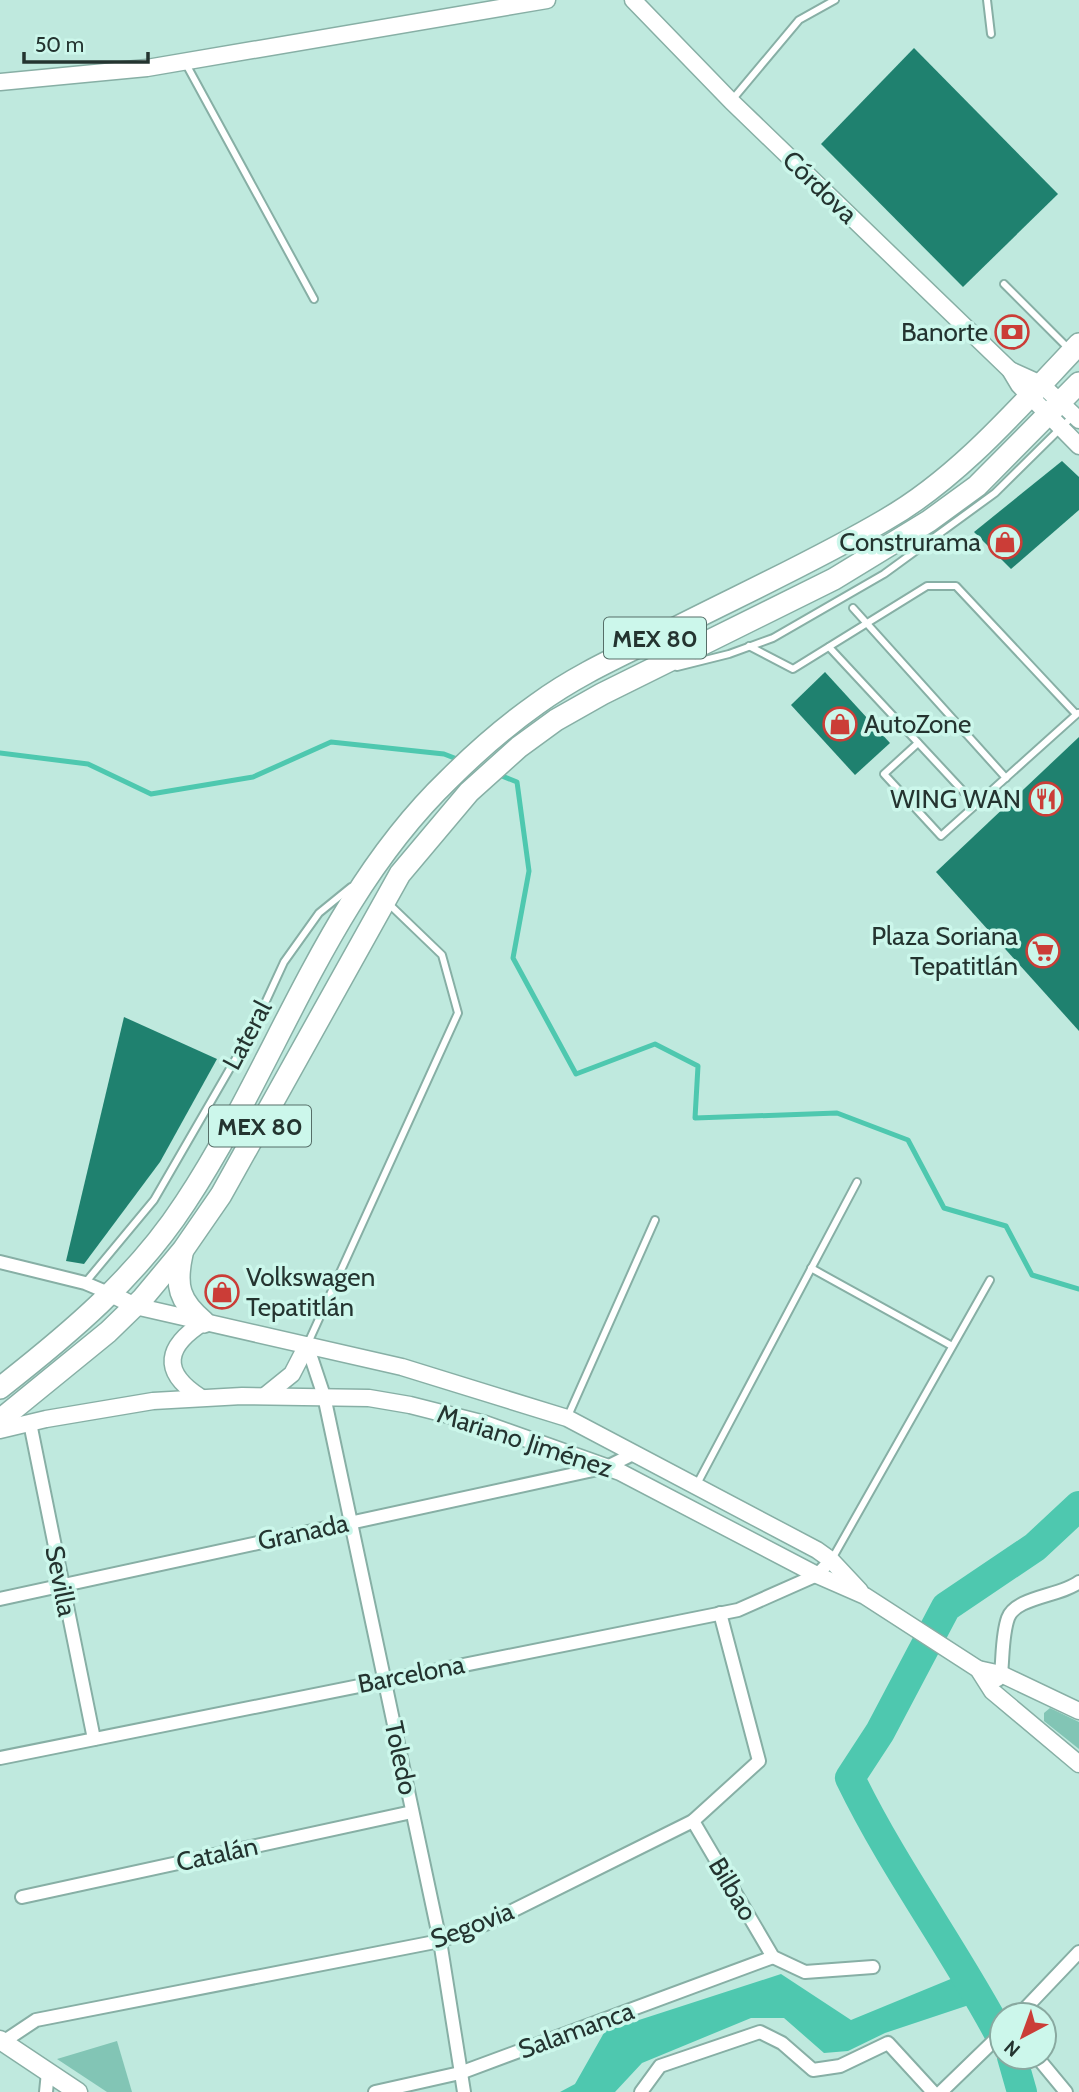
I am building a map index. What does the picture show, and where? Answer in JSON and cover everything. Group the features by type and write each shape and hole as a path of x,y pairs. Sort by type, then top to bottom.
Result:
{"main road":[{"name":"MEX 80","path":"0,1388 111,1294 155,1246 186,1203 332,931 419,809 450,777 539,702 601,666 888,519 973,454 1075,348"},
{"name":"MEX 80","path":"0,1420 108,1332 135,1306 183,1250 228,1183 400,874 469,792 519,747 556,720 834,579 929,521 1067,415 1079,383"},
{"path":"183,1250 177,1277 180,1297 204,1322"},
{"path":"1,2041 78,2092"}],"street":[{"path":"0,82 185,62 547,0"},
{"name":"Córdova","path":"633,0 731,102 1010,370 1067,415 1079,446"},
{"path":"0,1262 85,1283 135,1306 456,1382 567,1418 696,1485 831,1560 864,1596"},
{"path":"200,1397 178,1381 172,1361 179,1341 204,1322"},
{"path":"266,1395 292,1374 307,1345"},
{"name":"Toledo","path":"307,1345 324,1396 440,1941 464,2092"},
{"name":"Mariano Jiménez","path":"0,1430 153,1401 200,1397 266,1395 369,1398 450,1414 607,1467 817,1575 864,1596 974,1666 992,1690 1079,1764"},
{"name":"Sevilla","path":"30,1423 94,1739"},
{"name":"Granada","path":"0,1599 607,1467 635,1453"},
{"path":"817,1575 831,1560"},
{"name":"Barcelona","path":"0,1758 738,1610 817,1575"},
{"path":"992,1690 1001,1674 1008,1617 1017,1605 1068,1590 1079,1582"},
{"name":"Segovia","path":"1,2041 36,2020 440,1941 488,1923 693,1821 738,1784 759,1761 719,1613"},
{"path":"974,1666 1001,1674 1079,1711"},
{"name":"Catalán","path":"22,1897 412,1812"},
{"name":"Bilbao","path":"693,1821 773,1957"},
{"path":"1032,2001 1079,1952"},
{"path":"773,1957 805,1972 873,1967"},
{"name":"Salamanca","path":"375,2092 460,2073 773,1957"},
{"path":"641,2092 660,2066 760,2032 782,2043 813,2070 840,2066 888,2043 933,2092"},
{"path":"941,2092 988,2048"},
{"path":"1049,2071 1066,2092"},
{"path":"46,2092 48,2072"}],"lane":[{"path":"731,102 799,20 835,0"},
{"path":"986,0 991,34"},
{"path":"185,62 314,299"},
{"path":"1004,284 1075,348"},
{"path":"638,677 773,638 884,574 995,493 1067,415"},
{"path":"937,536 977,486"},
{"path":"749,646 793,669 927,586 956,586 1078,713 941,836 884,774 918,743"},
{"path":"853,608 1006,778"},
{"path":"829,647 975,804"},
{"name":"Lateral","path":"85,1283 154,1200 254,1027 284,962 319,913 374,869"},
{"path":"307,1345 458,1013 442,955 385,900"},
{"path":"696,1485 857,1182"},
{"path":"567,1418 655,1220"},
{"path":"811,1268 952,1346"},
{"path":"831,1560 990,1279"}],"shaded area":[{"path":"1050,1708 1079,1722 1079,1749 1044,1721 1044,1713"},
{"path":"781,1974 851,2020 958,1976 969,2005 885,2033 848,2051 824,2053 784,2018 751,2018 642,2063 615,2092 560,2092 575,2084 605,2031"},
{"path":"117,2041 132,2092 107,2092 57,2059"}],"building":[{"path":"914,48 1058,194 963,287 821,144"},
{"name":"Banorte","path":"1010,315 1029,334 1014,350 995,331"},
{"path":"1062,461 1079,477 1079,510 1011,569 974,532"},
{"name":"AutoZone","path":"825,672 890,743 855,775 791,705"},
{"name":"Plaza Soriana Tepatitlán","path":"1079,737 1079,1031 936,872"},
{"path":"124,1017 217,1059 160,1162 84,1264 66,1261"}],"waterway":[{"path":"0,753 88,764 151,794 253,777 331,742 444,754 462,761"},
{"path":"497,774 517,782 529,871 513,958 576,1074 655,1044 698,1066 695,1118 837,1113 908,1140 944,1208 1006,1226 1032,1275 1079,1289"},
{"path":"988,2013 886,1845 850,1778 880,1732 946,1607 1035,1547 1079,1506"},
{"path":"1016,2071 1022,2092"}],"place":[{"name":"Banorte","path":"1012,332"},
{"name":"Construrama","path":"1005,542"},
{"name":"AutoZone","path":"840,724"},
{"name":"WING WAN","path":"1046,799"},
{"name":"Plaza Soriana Tepatitlán","path":"1043,951"},
{"name":"Volkswagen Tepatitlán","path":"222,1292"}]}
